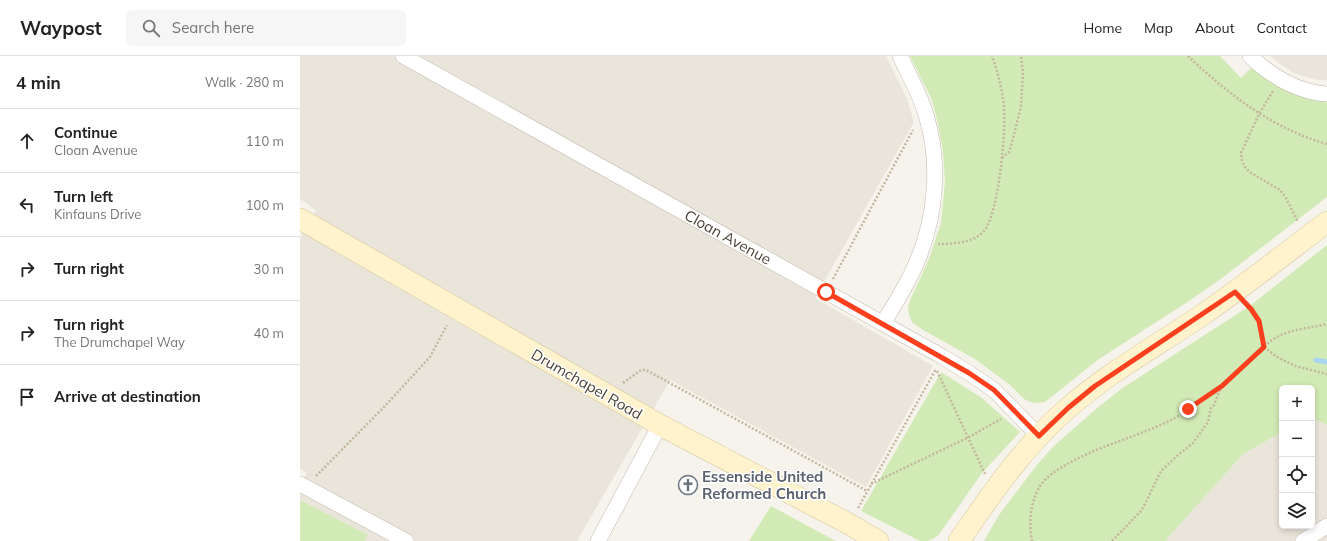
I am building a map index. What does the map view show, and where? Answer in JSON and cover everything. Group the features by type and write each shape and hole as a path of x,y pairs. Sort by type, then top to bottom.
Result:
{"street":[{"name":"Cloan Avenue","path":"403,56 883,323 939,363 969,373 994,390 1039,436"},
{"path":"883,323 904,290 924,243 932,211 934,185 932,137 917,91 900,56"},
{"path":"1250,56 1268,71 1287,83 1308,91 1327,94"},
{"name":"Drumchapel Road","path":"300,219 660,425 849,524 878,541"},
{"path":"959,541 1012,466 1039,436 1068,408 1095,386 1235,292 1327,222"},
{"path":"598,541 660,425"},
{"path":"302,486 406,541"},
{"path":"1303,541 1327,526"}],"path":[{"path":"924,243 944,244 970,241 983,232 994,209 1002,158 1004,108 1001,86 992,56"},
{"path":"1002,158 1009,152 1021,106 1023,72 1021,56"},
{"path":"1188,56 1211,78 1259,114 1294,132 1327,144"},
{"path":"1281,79 1259,114 1241,153 1242,161 1251,173 1280,190 1286,198 1294,217 1307,237"},
{"path":"826,292 924,110"},
{"path":"1235,292 1251,309 1259,321 1264,347 1276,358 1295,366 1327,374"},
{"path":"302,486 385,406 430,357 456,309"},
{"path":"1032,541 1031,515 1036,492 1044,480 1058,469 1082,456 1168,422 1222,386 1277,337 1327,324"},
{"path":"939,363 967,438 993,491"},
{"path":"849,524 939,363"},
{"path":"607,394 641,370 646,370 867,491"},
{"path":"1112,541 1142,510 1161,471 1194,443 1208,422 1211,408 1214,405 1222,386"},
{"path":"870,484 967,438 1016,412"}],"shaded area":[{"path":"300,56 886,56 907,99 914,122 815,298 933,366 866,487 670,380 577,541 364,541 367,535 300,500 300,485 307,473 300,469 300,238 316,210 300,199"},
{"path":"1270,56 1327,56 1327,80 1317,80 1294,73"},
{"path":"1315,419 1327,425 1327,541 1165,541 1243,454 1279,434 1279,529 1315,529"}],"green space":[{"path":"910,56 1220,56 1241,78 1252,67 1301,96 1327,102 1327,197 1222,278 1099,359 1045,402 1033,403 1024,399 1010,385 975,359 923,330 912,322 909,315 908,306 929,259 941,223 945,182 943,152 932,100"},
{"path":"1327,245 1327,425 1315,419 1315,385 1279,385 1279,434 1243,454 1165,541 984,541 999,515 1036,466 1054,446 1121,389 1251,305"},
{"path":"941,372 982,398 1020,432 982,473 938,536 928,541 920,541 861,511"},
{"path":"300,500 368,535 364,541 300,541"},
{"path":"771,506 836,541 749,541"}],"waterway":[{"path":"1316,360 1327,362"}],"place":[{"name":"Essenside United Reformed Church","path":"688,485"}],"route":[{"path":"826,292 969,373 994,390 1039,436 1068,408 1095,386 1235,292 1251,309 1259,321 1264,347 1222,386 1188,409"}]}
